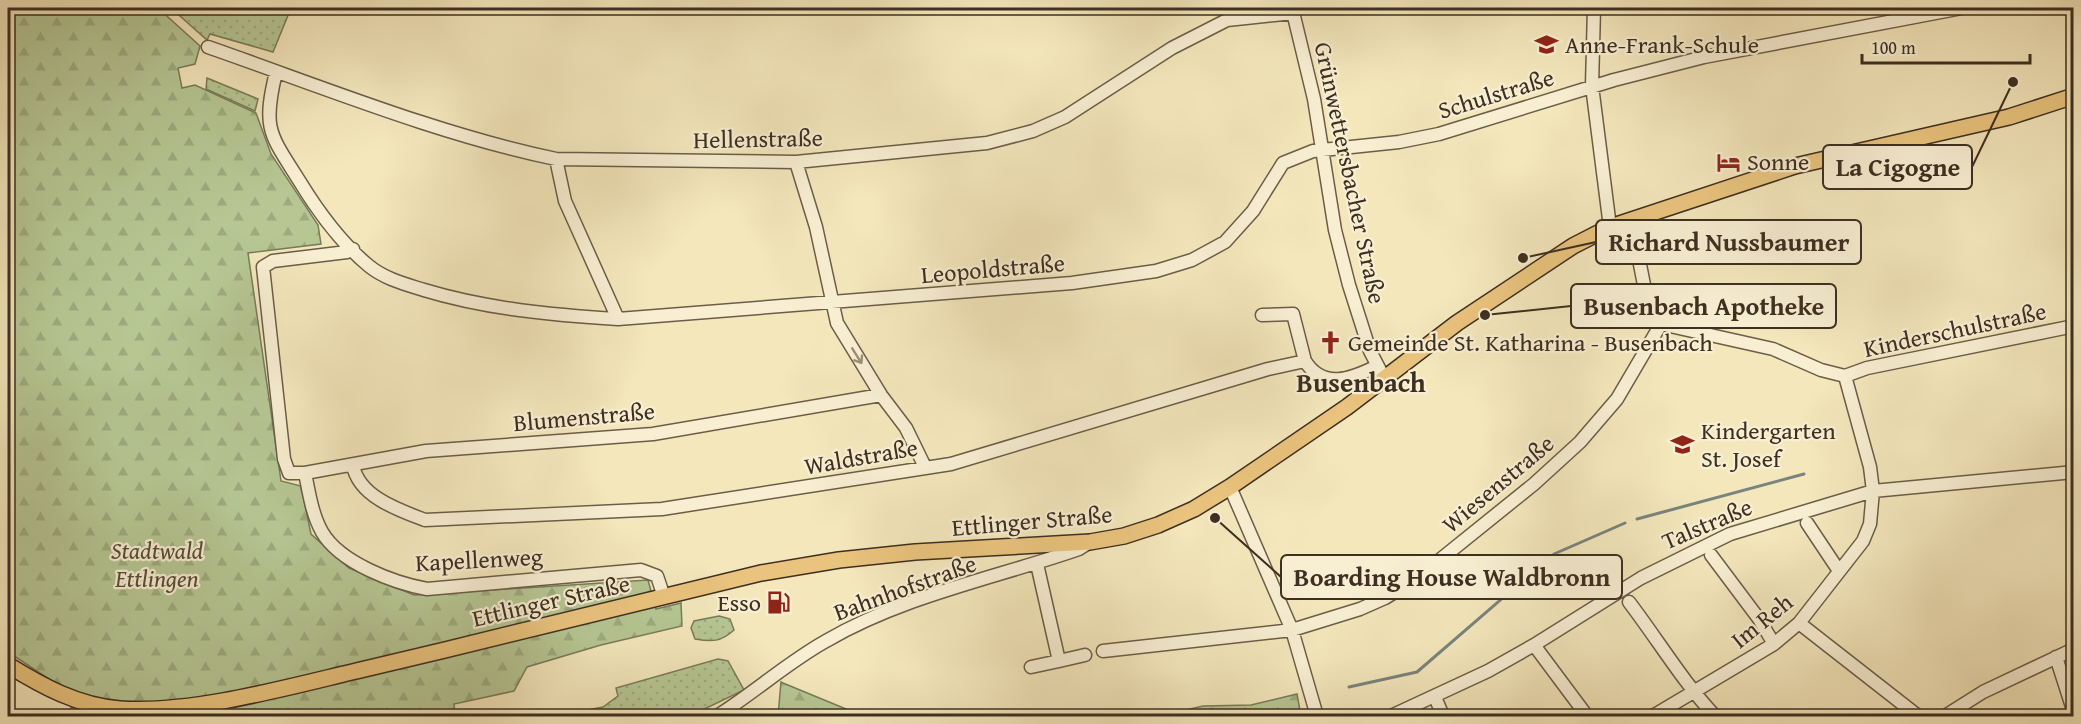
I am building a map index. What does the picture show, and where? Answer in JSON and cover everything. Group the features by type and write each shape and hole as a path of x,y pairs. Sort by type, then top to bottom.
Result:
{"main road":[{"name":"Ettlinger Straße","path":"8,664 60,694 118,709 153,710 187,706 295,685 761,573 839,560 1090,542 1124,536 1158,525 1194,509 1230,487 1381,372 1563,253 1610,227 1795,166 2009,117 2073,96"}],"street":[{"path":"1594,8 1592,86 1610,227"},
{"name":"Schulstraße","path":"1322,150 1399,142 1439,134 1592,86 1704,57 1962,8"},
{"name":"Grünwettersbacher Straße","path":"1293,10 1314,99 1335,230 1349,285 1381,372"},
{"name":"Hellenstraße","path":"208,47 433,125 520,151 556,159 796,162 987,143 1033,131 1065,117 1172,48 1206,29 1227,21 1293,10"},
{"name":"Leopoldstraße","path":"276,72 268,113 269,129 275,145 324,220 370,266 388,278 450,298 549,314 618,320 1072,283 1156,271 1192,260 1226,242 1240,228 1283,163 1299,155 1322,150"},
{"path":"556,159 565,201 618,320"},
{"path":"796,162 816,227 837,323 881,395 906,428 925,467"},
{"path":"1631,219 1647,300 1661,324"},
{"name":"Blumenstraße","path":"353,249 347,252 273,261 263,267 284,459 289,473 305,473 353,465 426,450 652,434 881,395"},
{"path":"1262,315 1293,314 1305,361 1311,372 1330,380 1345,380 1381,372"},
{"name":"Kinderschulstraße","path":"1661,324 1773,349 1821,370 1845,376 1867,368 2073,327"},
{"name":"Wiesenstraße","path":"1102,651 1292,630 1360,609 1385,598 1416,579 1534,484 1580,441 1617,399 1661,324"},
{"name":"Waldstraße","path":"353,465 360,484 370,493 406,513 425,520 662,509 951,464 1268,369 1305,361"},
{"name":"Kinderschulstraße","path":"1845,376 1870,467 1873,491"},
{"name":"Talstraße","path":"1391,717 1435,697 1534,645 1641,578 1705,545 1785,515 1873,491 2073,472"},
{"name":"Kapellenweg","path":"305,473 315,518 332,545 357,562 404,585 427,589 641,570 657,576 664,597"},
{"path":"1230,487 1292,630 1317,717"},
{"name":"Im Reh","path":"1653,717 1774,644 1799,622 1863,541 1870,524 1873,491"},
{"path":"1807,523 1839,571"},
{"name":"Bahnhofstraße","path":"717,717 825,641 909,604 1036,564 1079,549 1090,542"},
{"path":"1711,555 1759,619 1774,644"},
{"path":"1036,564 1059,661"},
{"path":"1629,602 1680,669 1694,693 1715,717"},
{"path":"1799,622 1918,716"},
{"path":"1534,645 1587,717"},
{"path":"1945,717 1983,692 2073,649"},
{"path":"1031,667 1085,655"},
{"path":"2056,657 2073,713"},
{"path":"1435,697 1442,714"}],"green space":[{"name":"Stadtwald Ettlingen","path":"8,8 158,8 200,46 195,64 178,68 182,88 195,85 256,113 271,154 318,225 321,244 248,253 281,481 301,486 311,534 349,568 414,595 648,580 656,609 681,603 682,626 601,645 527,667 514,691 454,704 455,716 78,716 70,709 80,693 55,683 8,652"},
{"path":"171,8 291,8 273,52 210,34 207,40"},
{"path":"207,78 258,99 255,111 206,89"},
{"path":"719,616 730,619 734,630 716,640 695,639 691,628 694,621"},
{"path":"718,659 728,661 744,690 690,716 556,716 603,707 618,696 616,688"},
{"path":"781,682 783,683 863,716 778,716"},
{"path":"1297,694 1301,716 1159,716 1203,706 1251,705"}],"waterway":[{"path":"1637,519 1804,474"},
{"path":"1537,569 1554,554 1625,523"},
{"path":"1349,687 1417,672 1527,577"}],"place":[{"name":"Anne-Frank-Schule","path":"1547,45"},
{"name":"La Cigogne","path":"2013,82"},
{"name":"Sonne","path":"1729,162"},
{"name":"Richard Nussbaumer","path":"1523,258"},
{"name":"Busenbach Apotheke","path":"1485,315"},
{"name":"Gemeinde St. Katharina - Busenbach","path":"1330,343"},
{"name":"Kindergarten St. Josef","path":"1683,445"},
{"name":"Boarding House Waldbronn","path":"1215,518"},
{"name":"Esso","path":"779,603"}],"district":[{"name":"Busenbach","path":"1361,383"}]}
